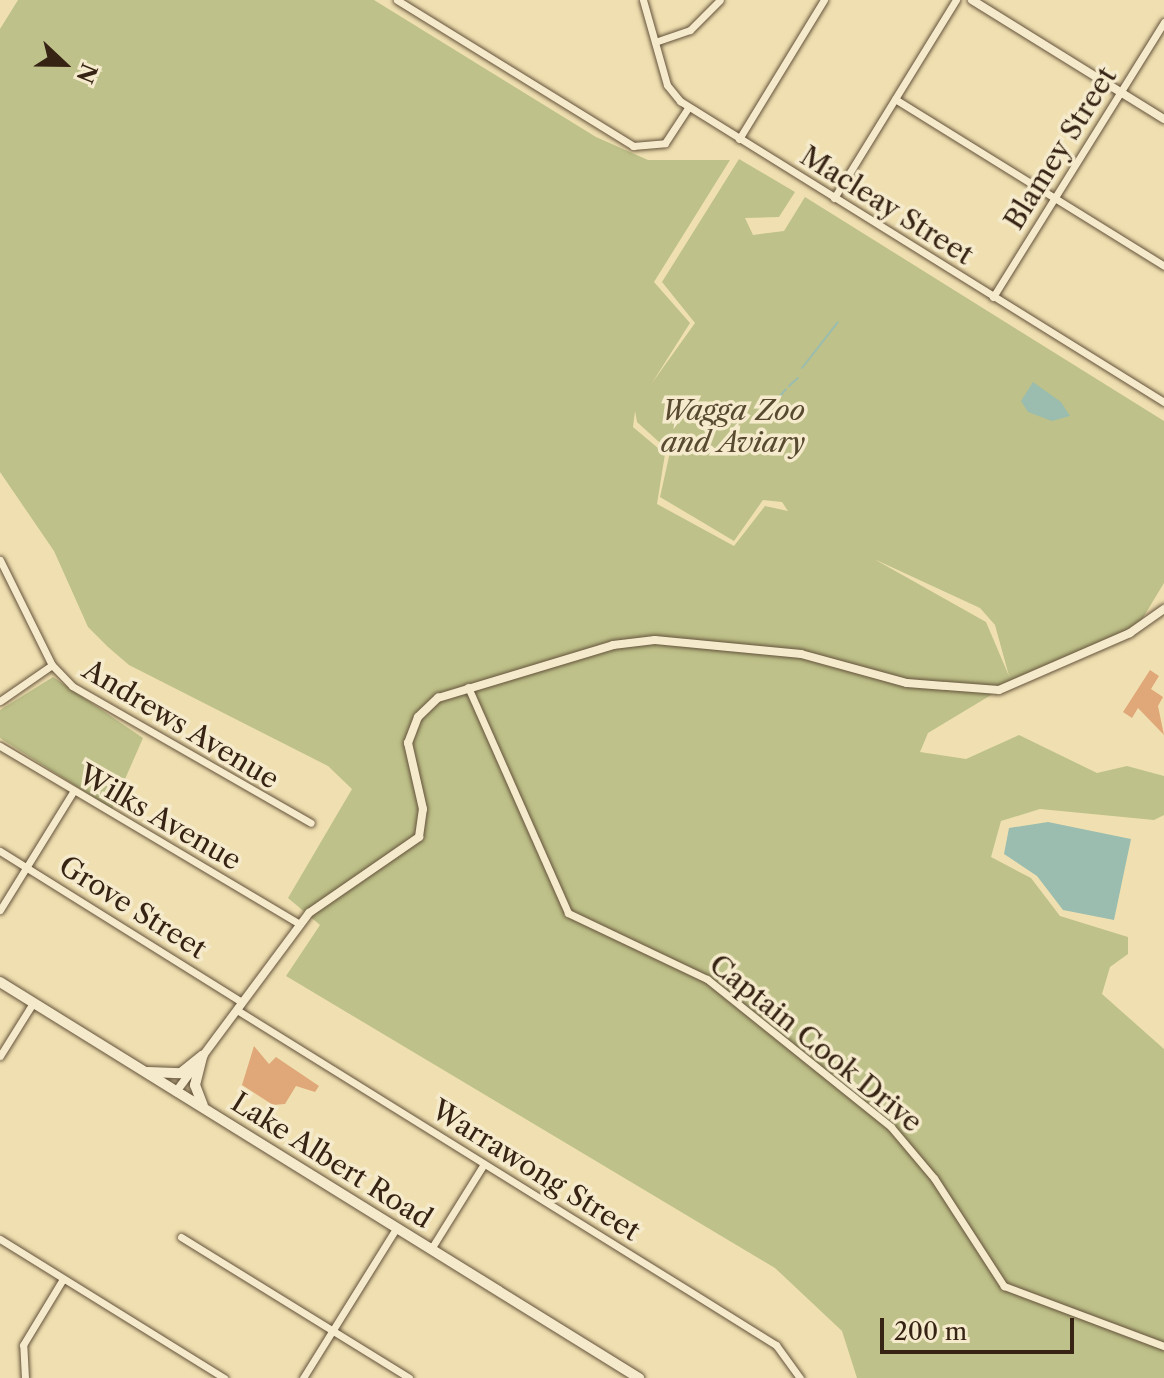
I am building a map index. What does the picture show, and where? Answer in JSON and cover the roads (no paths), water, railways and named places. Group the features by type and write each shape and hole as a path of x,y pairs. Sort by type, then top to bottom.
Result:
{"main road":[{"name":"Lake Albert Road","path":"0,982 639,1378"},
{"path":"143,1071 181,1073 203,1055"},
{"path":"203,1055 195,1085 207,1110"}],"street":[{"path":"397,0 633,146 665,143 688,108"},
{"name":"Macleay Street","path":"643,0 667,85 688,108 1161,400"},
{"path":"655,42 690,30 720,0"},
{"path":"739,139 824,0"},
{"path":"834,198 956,0"},
{"path":"972,0 1164,119"},
{"name":"Blamey Street","path":"993,297 1164,22"},
{"path":"895,99 1164,266"},
{"path":"1161,400 1164,388"},
{"name":"Andrews Avenue","path":"0,560 52,665 98,705 311,823"},
{"path":"176,1092 300,924 329,896 413,846 424,818 408,759 411,731 426,706 468,687 655,640 801,654 907,683 999,690 1130,633 1164,609"},
{"path":"0,701 52,665"},
{"name":"Captain Cook Drive","path":"468,687 568,913 707,979 891,1127 934,1178 1004,1286 1164,1346"},
{"name":"Wilks Avenue","path":"0,746 300,924"},
{"path":"0,910 73,792"},
{"name":"Grove Street","path":"0,851 240,1006"},
{"path":"0,1056 33,1003"},
{"name":"Warrawong Street","path":"240,1006 484,1164 776,1345 800,1378"},
{"path":"431,1249 484,1164"},
{"path":"303,1378 397,1227"},
{"path":"181,1237 409,1378"},
{"path":"0,1239 224,1378"},
{"path":"25,1378 23,1345 63,1279"}],"waterway":[{"path":"802,368 838,322"},
{"path":"789,386 798,378"},
{"path":"774,403 786,389"}],"park label":[{"name":"Wagga Zoo and Aviary","path":"733,426"}]}
